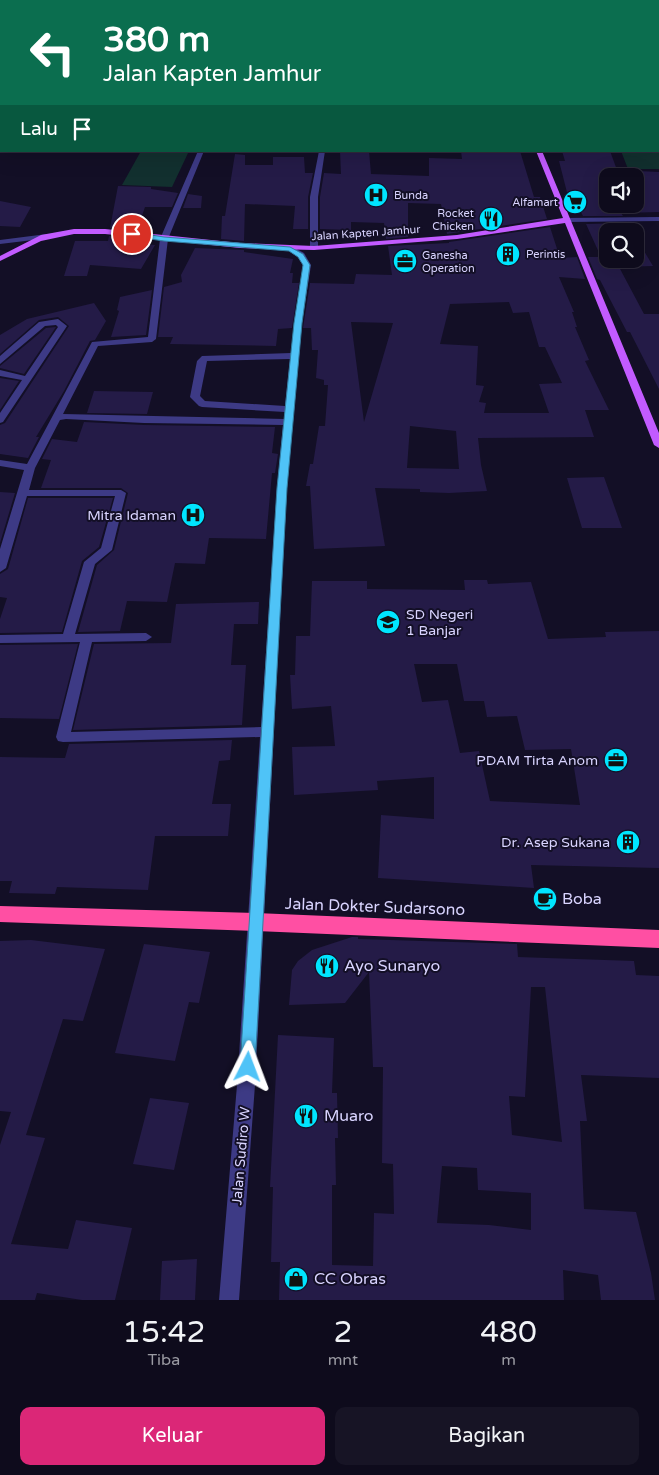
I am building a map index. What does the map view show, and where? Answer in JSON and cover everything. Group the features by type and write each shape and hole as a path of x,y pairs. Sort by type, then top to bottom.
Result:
{"highway":[{"name":"Jalan Dokter Sudarsono","path":"0,914 659,938"}],"main road":[{"path":"539,152 659,445"},
{"name":"Jalan Kapten Jamhur","path":"0,259 47,236 80,232 116,232 164,239 290,249 327,248 457,237 567,220"}],"street":[{"path":"0,568 30,468 95,344 152,339 164,239 201,152"},
{"path":"314,248 314,196 321,152"},
{"path":"567,220 659,220"},
{"name":"Jalan Kapten Jamhur","path":"0,242 47,236"},
{"path":"290,249 301,255 306,265 327,248"},
{"name":"Jalan Sudiro W","path":"228,1300 246,1085 288,416 306,265"},
{"path":"0,362 42,324 52,322 62,323 64,326 0,420"},
{"path":"288,416 202,404 195,398 202,361 205,358 295,356"},
{"path":"0,373 28,379"},
{"path":"56,418 66,416 144,420 288,416"},
{"path":"0,463 30,468"},
{"path":"23,494 121,493 106,550 90,562 68,638"},
{"path":"0,639 146,637"},
{"path":"87,638 63,737 267,732"}],"green space":[{"path":"140,152 189,152 172,187 122,185"},
{"path":"621,152 659,152 659,169 628,168"}],"building":[{"path":"340,152 369,152 371,174 429,176 429,158 462,159 461,152 520,152 534,197 540,197 547,219 447,234 441,204 408,203 408,237 386,239 384,223 351,222 351,230 320,229 320,197 324,173 341,174"},
{"path":"562,152 610,152 616,168 599,168 599,213 621,213 623,216 583,216 581,212 572,212 559,161 565,161"},
{"path":"235,154 245,155 245,165 273,165 273,157 304,157 305,173 313,173 308,197 308,229 293,229 295,206 245,204 244,241 221,239 222,216 225,216"},
{"path":"644,171 659,172 659,212 644,212"},
{"path":"118,186 151,187 151,189 178,193 172,207 145,207 137,230 110,228"},
{"path":"188,194 202,196 201,208 183,208"},
{"path":"0,201 31,207 20,227 0,226"},
{"path":"586,224 599,224 599,253"},
{"path":"550,227 560,258 577,257 585,279 559,277 574,312 572,312 577,327 575,327 589,360 585,361 609,410 585,410 594,437 478,438 481,465 487,491 449,493 420,492 420,489 375,488 385,546 314,549 310,486 306,486 310,464 313,464 319,426 325,426 328,385 324,385 324,380 316,378 318,350 312,350 311,328 303,328 310,283 354,284 356,274 392,275 388,246 449,242","holes":["509,302 513,313 529,312 539,347 545,347 562,383 539,384 549,413 484,413 486,403 479,402 484,386 476,385 478,346 440,344 450,304","351,322 393,323 364,422","410,426 456,431 459,469 407,468"]},
{"path":"109,236 134,239 133,243 155,245 141,269 90,265 87,276 64,276 75,241 108,241"},
{"path":"195,248 244,250 244,252 293,259 290,273 293,273 292,283 299,283 292,328 278,329 276,346 170,344 173,337 158,337 164,287 182,282 181,275"},
{"path":"644,251 653,266 644,266"},
{"path":"588,257 599,257 599,268 620,268 644,314 659,314 659,389 630,332 627,332 600,280 597,279"},
{"path":"152,290 146,335 111,337 119,311 117,310 120,297"},
{"path":"94,303 106,321 95,340 90,341 64,391 36,437 39,437 28,458 0,454 0,425 5,423 69,326 58,317 39,320 0,354 0,335 27,319"},
{"path":"56,327 24,374 0,368 0,366 46,328"},
{"path":"0,378 19,381 0,410"},
{"path":"94,391 153,392 147,414 87,413"},
{"path":"84,422 275,427 272,453 278,454 275,473 272,473 266,539 209,538 205,564 175,563 167,602 127,601 120,631 78,632 97,565 114,550 128,493 121,488 41,488 51,460 42,459 52,439 77,442"},
{"path":"604,477 622,528 582,528 567,478"},
{"path":"0,492 15,493 0,543"},
{"path":"28,498 113,498 99,547 82,561 62,632 0,633 0,619 7,598 0,597 0,574 8,569"},
{"path":"464,580 487,580 488,584 531,582 548,639 606,637 605,632 659,631 659,868 531,865 534,888 378,878 381,815 434,819 434,777 377,781 378,790 294,795 292,747 335,746 331,706 292,709 290,675 295,675 296,636 310,636 312,581 367,581 367,589 465,590","holes":["414,664 457,664 464,701 484,701 487,717 517,716 525,750 571,749 580,805 490,801 479,751 460,753 448,700 422,702"]},
{"path":"259,602 258,624 234,624 231,665 246,665 242,725 73,730 94,644 171,643 176,604"},
{"path":"78,644 59,719 0,718 0,645"},
{"path":"232,740 230,760 219,761 212,804 231,804 228,836 155,836 148,890 57,887 55,894 9,893 12,881 0,881 0,757 65,758 69,744"},
{"path":"352,937 358,937 358,939 517,944 518,957 634,961 636,975 659,976 659,1078 581,1075 587,1121 580,1121 584,1209 636,1212 651,1273 655,1300 601,1300 598,1275 563,1270 564,1300 279,1300 280,1262 271,1262 273,1187 270,1187 278,1035 334,1038 332,1093 337,1093 338,1138 335,1138 336,1185 332,1185 332,1265 373,1266 374,1213 394,1214 393,1164 382,1163 383,1067 373,1067 369,972 345,1003 289,1005 292,970 298,961 312,950","holes":["531,987 545,987 562,1142 512,1135 509,1096 525,1097","442,1166 477,1168 478,1190 531,1193 531,1230 489,1225 437,1223"]},
{"path":"31,940 105,949 83,1021 63,1019 26,1135 45,1138 11,1244 68,1249 76,1220 132,1228 115,1300 82,1300 37,1293 35,1300 0,1300 0,1145 11,1112 0,1111 0,941"},
{"path":"144,944 210,952 199,1003 189,1002 175,1061 115,1053"},
{"path":"150,1098 189,1103 174,1170 133,1164"},
{"path":"197,1259 195,1300 160,1300 162,1261"}],"place":[{"name":"Bunda","path":"376,195"},
{"name":"Alfamart","path":"575,202"},
{"name":"Rocket Chicken","path":"491,219"},
{"name":"Perintis","path":"508,254"},
{"name":"Ganesha Operation","path":"405,261"},
{"name":"Mitra Idaman","path":"193,515"},
{"name":"SD Negeri 1 Banjar","path":"388,622"},
{"name":"PDAM Tirta Anom","path":"616,760"},
{"name":"Dr. Asep Sukana","path":"628,842"},
{"name":"Boba","path":"545,899"},
{"name":"Ayo Sunaryo","path":"327,966"},
{"name":"Muaro","path":"306,1116"},
{"name":"CC Obras","path":"296,1279"}],"route":[{"path":"132,234 164,239 290,249 301,255 306,265 287,422 282,488 248,1067"}]}
